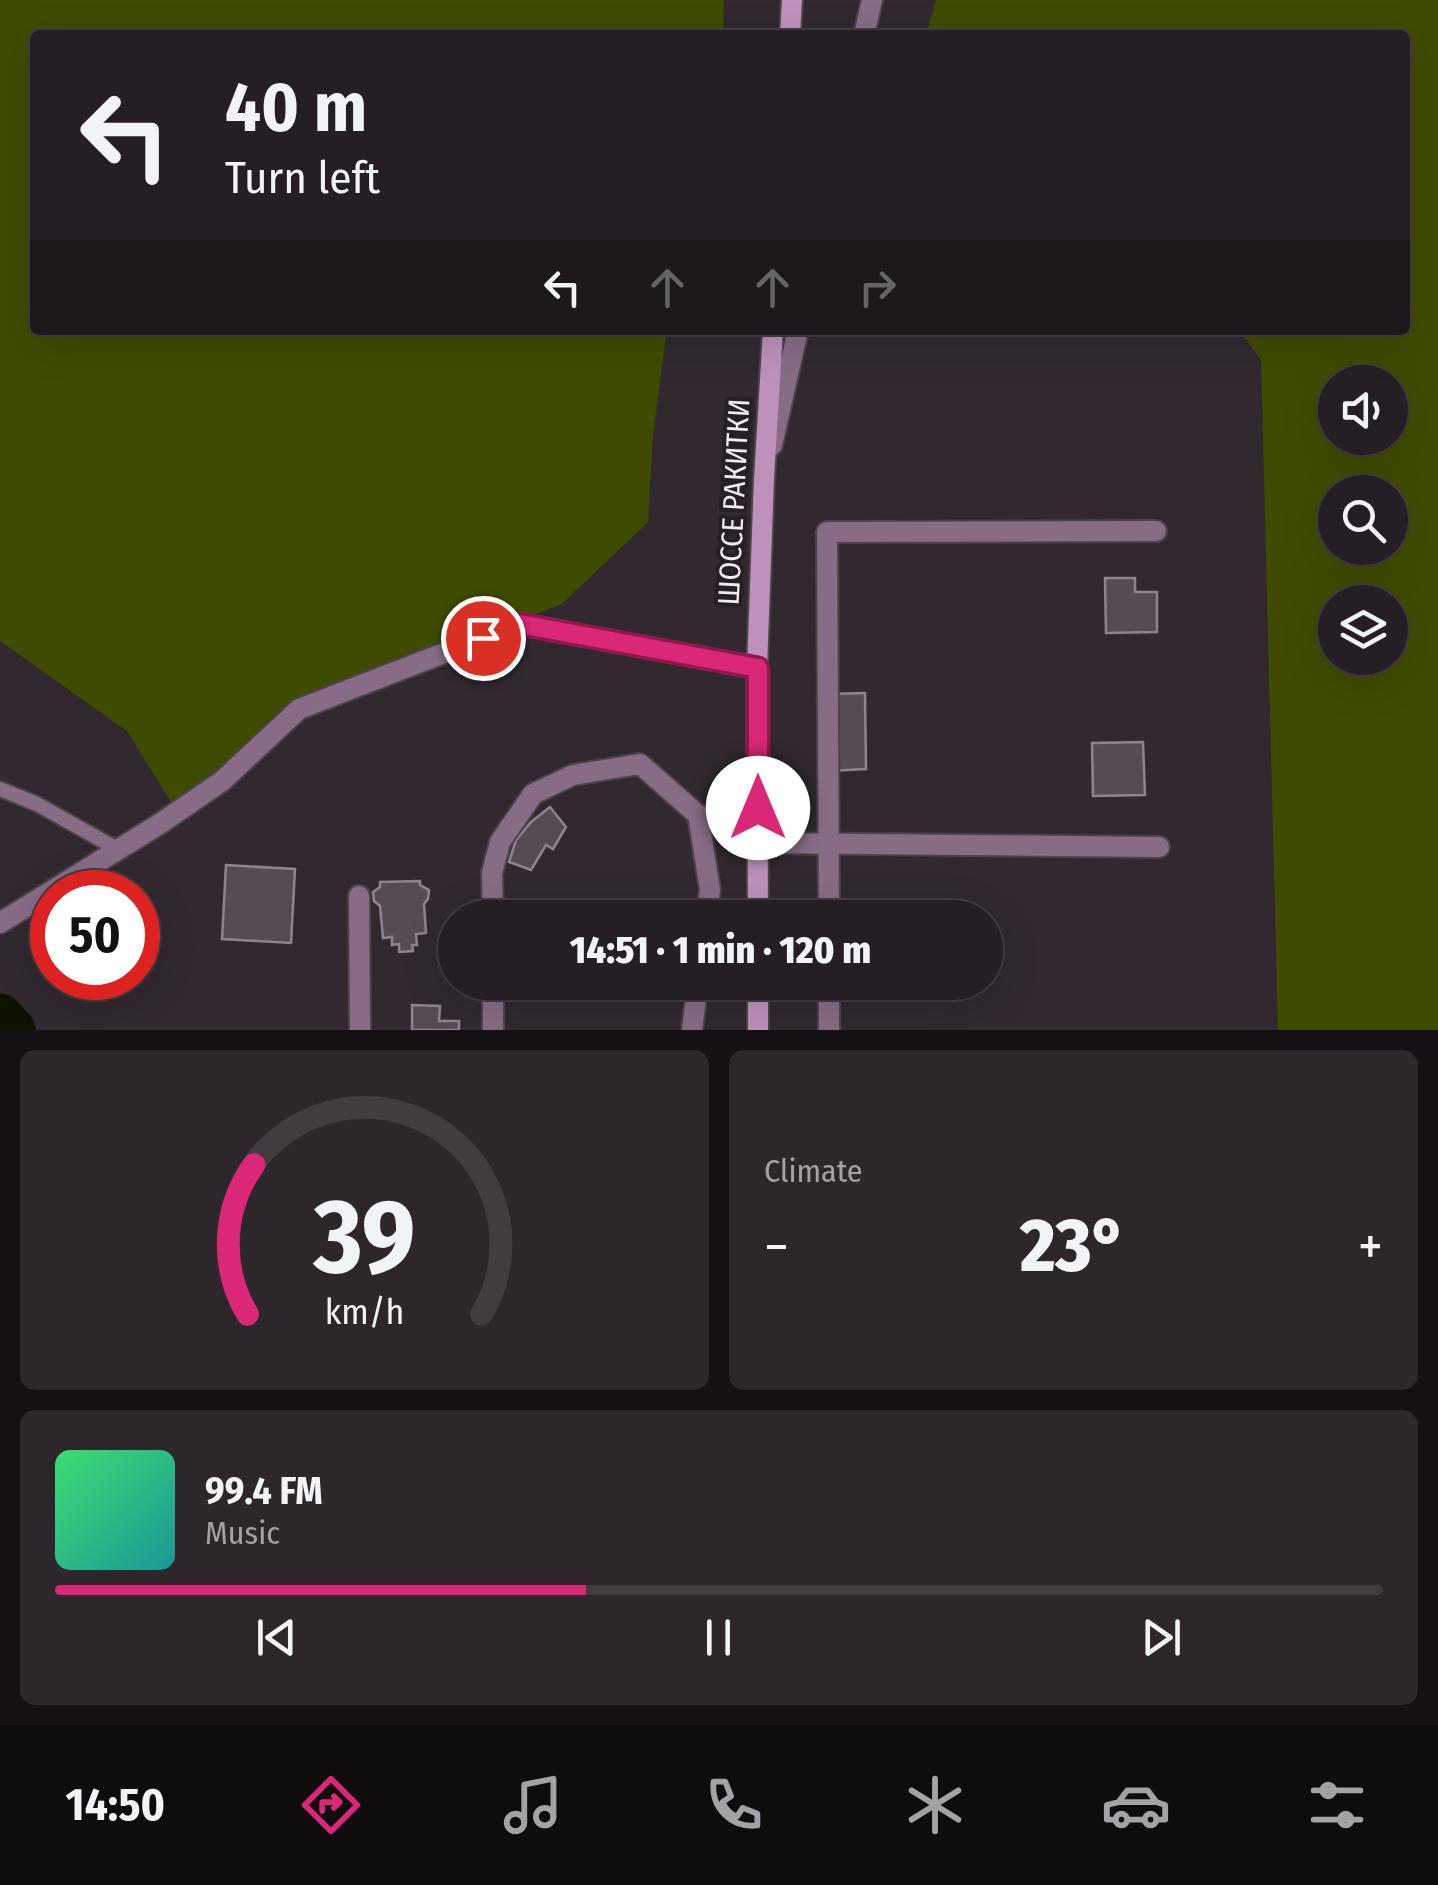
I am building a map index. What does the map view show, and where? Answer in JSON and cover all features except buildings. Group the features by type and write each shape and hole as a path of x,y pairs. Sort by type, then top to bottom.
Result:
{"main road":[{"path":"790,30 792,0"},
{"name":"ШОССЕ РАКИТКИ","path":"758,900 758,668 773,335"},
{"path":"758,1000 758,1030"}],"street":[{"path":"865,30 872,0"},
{"path":"764,479 797,335"},
{"path":"829,900 827,532 1156,532"},
{"path":"0,923 222,781 299,709 520,624 758,668"},
{"path":"493,900 492,873 500,842 533,794 573,775 640,764 698,815 709,900"},
{"path":"758,843 1159,847"},
{"path":"358,896 360,1030"},
{"path":"493,1000 494,1030"},
{"path":"692,1030 696,1000"},
{"path":"829,1000 830,1030"}],"lane":[{"path":"0,789 37,804 118,850"}],"green space":[{"path":"0,0 724,0 723,30 30,30 30,335 666,335 653,435 648,522 562,604 328,694 171,802 127,731 0,641"},
{"path":"936,0 1438,0 1438,1030 1278,1030 1261,360 1243,335 1410,335 1410,30 927,30"}],"waterway":[{"path":"0,1016 13,1030"}],"route":[{"path":"483,638 520,624 758,668 758,808"}]}
